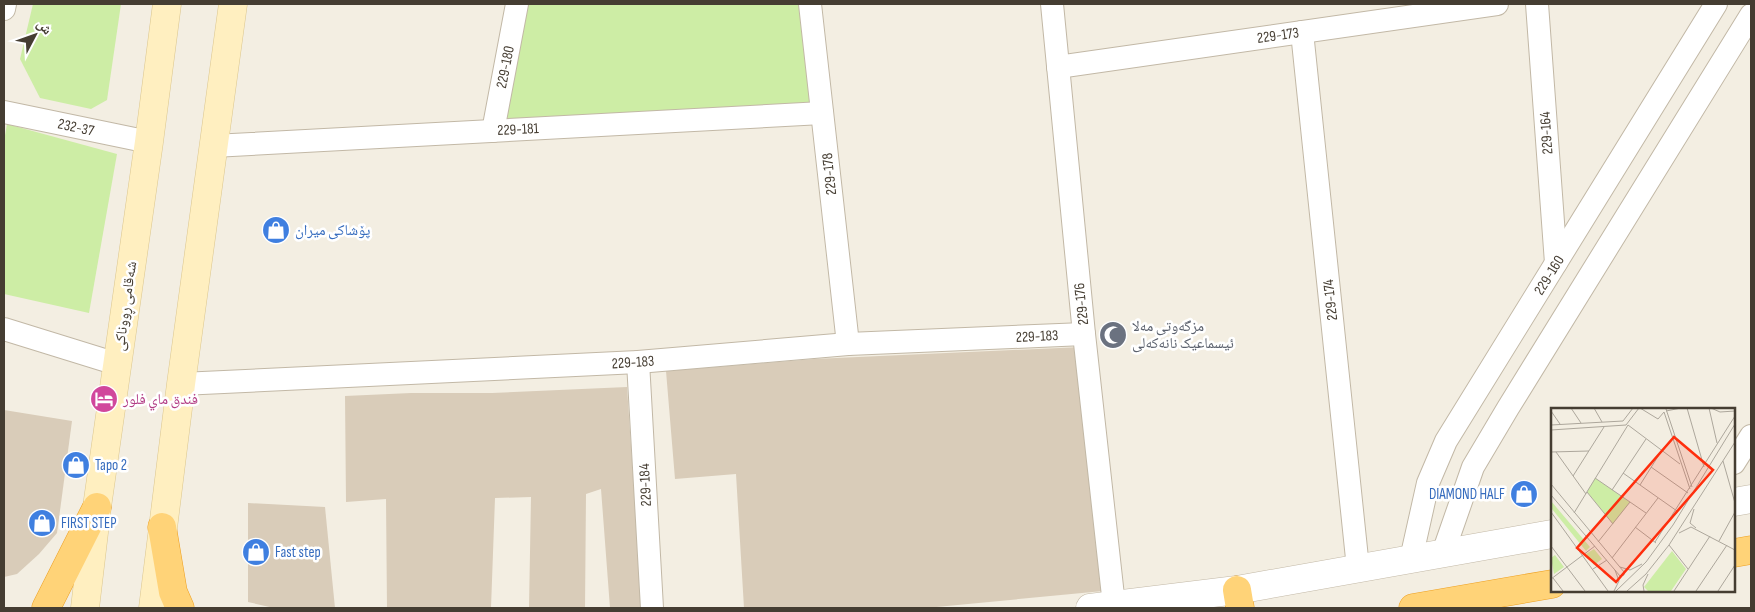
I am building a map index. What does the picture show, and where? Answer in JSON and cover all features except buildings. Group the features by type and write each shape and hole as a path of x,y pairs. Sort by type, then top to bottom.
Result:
{"highway":[{"path":"46,608 97,507"},
{"path":"162,527 173,592 180,608"},
{"path":"1735,552 1751,550"},
{"path":"1413,608 1551,584"}],"main road":[{"name":"شەقامی ڕووناکی","path":"85,608 97,507 167,4"},
{"path":"153,608 162,527 233,4"}],"street":[{"path":"4,10 5,4"},
{"name":"229-180","path":"494,131 517,4"},
{"name":"229-178","path":"810,4 848,344"},
{"name":"229-176","path":"1052,4 1084,334 1102,606"},
{"name":"229-173","path":"1058,67 1497,4"},
{"name":"229-164","path":"1537,4 1556,263"},
{"name":"229-160","path":"1411,559 1428,483 1446,441 1716,4"},
{"path":"1443,554 1473,467 1513,399 1751,15"},
{"name":"229-174","path":"1302,32 1358,568"},
{"name":"232-37","path":"4,112 149,142"},
{"name":"229-181","path":"213,146 822,113"},
{"path":"4,329 117,364"},
{"name":"229-183","path":"181,384 638,362 848,344 1084,334"},
{"name":"229-184","path":"638,362 652,608"},
{"path":"1735,461 1751,436"},
{"path":"1735,502 1751,499"},
{"path":"1102,606 1238,599 1358,568 1551,534"}],"green space":[{"path":"33,4 121,4 107,100 91,109 40,98 20,59"},
{"path":"517,4 810,4 822,113 493,131"},
{"path":"7,124 117,154 89,313 4,294 4,141"}],"place":[{"name":"پۆشاکی ميران","path":"276,230"},
{"name":"مزگەوتی مەلا ئیسماعیک نانەکەلی","path":"1113,335"},
{"name":"فندق ماي فلور","path":"104,399"},
{"name":"Tapo 2","path":"76,465"},
{"name":"DIAMOND HALF","path":"1524,494"},
{"name":"FIRST STEP","path":"42,523"},
{"name":"Fast step","path":"256,552"}]}
